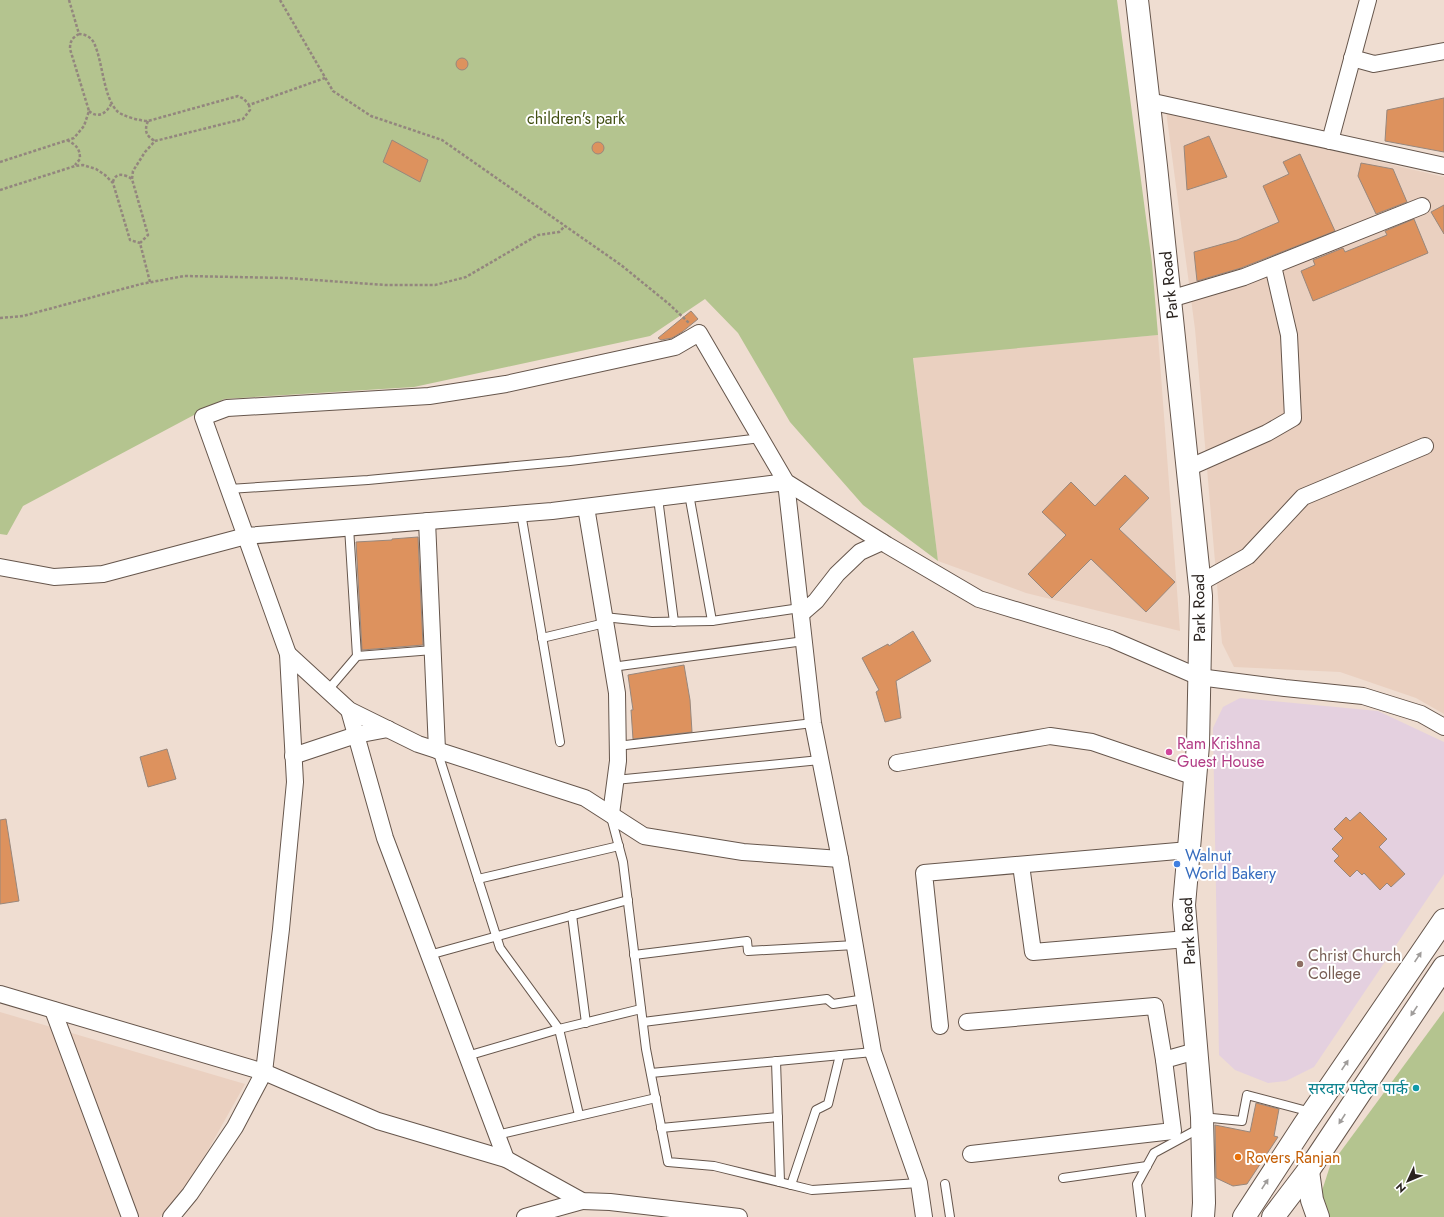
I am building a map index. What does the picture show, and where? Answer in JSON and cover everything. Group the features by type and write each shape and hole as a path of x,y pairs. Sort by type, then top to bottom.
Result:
{"street":[{"name":"Park Road","path":"1137,0 1201,596 1198,745 1184,905 1202,1122 1203,1217"},
{"path":"1330,141 1368,0"},
{"path":"1352,58 1374,64 1444,51"},
{"path":"1149,101 1444,166"},
{"path":"1170,299 1244,277 1422,206"},
{"path":"1188,468 1267,433 1294,418 1290,335 1273,266"},
{"path":"171,1217 190,1194 235,1127 264,1072 281,929 294,782 288,654 203,417 226,408 430,396 506,384 676,346 699,333 786,482 813,723 840,860 873,1052 919,1183 924,1217"},
{"path":"1200,583 1248,556 1303,497 1425,446"},
{"path":"0,567 54,577 103,574 246,536 586,507 786,482 882,542 979,599 1111,639 1199,677 1363,696 1421,714 1444,727"},
{"path":"586,507 617,693 618,761 611,814"},
{"path":"427,521 438,750"},
{"path":"801,611 816,601 837,574 860,552 882,542"},
{"path":"288,654 349,710 418,744 585,798 644,836 743,852 840,860"},
{"path":"349,710 385,838 506,1159"},
{"path":"293,756 356,735 388,729"},
{"path":"897,762 1050,736 1092,742 1195,777"},
{"path":"940,1026 924,873 1188,850"},
{"path":"1021,865 1033,952 1187,939"},
{"path":"1244,1217 1312,1112 1444,920"},
{"path":"1273,1217 1308,1171 1444,967"},
{"path":"0,994 264,1072 378,1121 506,1159 582,1201"},
{"path":"967,1022 1156,1006 1173,1131 971,1154"},
{"path":"53,1010 130,1217"},
{"path":"1164,1060 1196,1051"},
{"path":"1308,1171 1312,1200 1318,1217"},
{"path":"525,1217 582,1201 610,1202 739,1217"}],"lane":[{"path":"229,489 368,480 570,461 761,438"},
{"path":"689,494 712,621"},
{"path":"658,498 674,622"},
{"path":"521,513 560,742"},
{"path":"328,690 357,656 349,527"},
{"path":"542,638 605,620 652,622 712,621 801,611"},
{"path":"612,667 804,641"},
{"path":"357,656 433,650"},
{"path":"617,746 813,723"},
{"path":"438,750 500,948 559,1029 579,1115"},
{"path":"615,780 820,760"},
{"path":"611,814 623,862 641,1009 651,1073 668,1162 714,1166 812,1190 919,1183"},
{"path":"478,879 619,846"},
{"path":"429,955 628,900"},
{"path":"572,915 586,1023"},
{"path":"634,955 747,941 748,951 855,945"},
{"path":"643,1022 827,999 833,1004 865,999"},
{"path":"467,1056 559,1029 641,1009"},
{"path":"651,1073 873,1052"},
{"path":"791,1185 816,1110 828,1104 840,1056"},
{"path":"776,1061 780,1182"},
{"path":"1141,1217 1137,1184 1154,1153 1202,1122 1242,1121 1247,1095 1312,1112"},
{"path":"497,1135 656,1098"},
{"path":"661,1128 778,1117"},
{"path":"1063,1178 1147,1166"},
{"path":"945,1184 950,1217"}],"path":[{"path":"69,0 79,34"},
{"path":"280,0 332,91 371,116 442,140 621,264 669,304 699,333"},
{"path":"0,162 74,138 84,126 89,111 70,49 70,42 79,34 85,34 94,43 111,104 118,112 140,121 148,121 238,96 244,99 249,105 250,110 243,119 155,141 145,152 133,171 132,179 148,235 140,243"},
{"path":"249,105 325,78"},
{"path":"89,111 92,114 106,113 111,104"},
{"path":"148,121 146,128 148,137 155,141"},
{"path":"67,140 77,146 79,150 80,159 75,166"},
{"path":"0,190 75,166 84,165 96,169 113,183 130,240 140,243"},
{"path":"113,183 116,177 122,174 129,176 132,179"},
{"path":"0,318 23,316 150,282 184,276 287,278 386,285 435,285 466,277 538,235 559,232 565,226"},
{"path":"140,243 150,282"}],"shaded area":[{"path":"1166,111 1444,177 1444,714 1416,698 1340,672 1234,667 1222,643 1195,329"},
{"path":"1158,335 1180,631 1026,593 938,561 913,357"},
{"name":"Christ Church College","path":"1240,698 1378,711 1444,742 1444,874 1314,1067 1286,1081 1268,1083 1235,1070 1219,1055 1213,728 1223,707"},
{"path":"0,1012 245,1084 193,1177 160,1217 0,1217"}],"green space":[{"name":"children's park","path":"0,0 1117,0 1152,263 1158,335 913,358 938,561 863,505 790,422 738,333 705,299 650,336 414,387 224,399 23,506 7,535 0,534"},
{"name":"सरदार पटेल पार्क","path":"1444,1011 1444,1217 1322,1217 1318,1203 1330,1166"}],"building":[{"path":"464,58 467,59 467,69 460,70 457,69 456,62 457,59"},
{"path":"1444,98 1444,152 1385,141 1387,110"},
{"path":"1209,136 1227,177 1187,190 1184,146"},
{"path":"392,140 428,160 420,182 383,162"},
{"path":"596,142 600,142 604,148 600,154 596,154 592,150 592,146"},
{"path":"1300,154 1335,231 1241,268 1197,281 1194,252 1237,240 1279,222 1263,186 1289,174 1283,162"},
{"path":"1361,163 1393,169 1407,202 1376,214 1358,176"},
{"path":"1444,205 1444,234 1431,212"},
{"path":"1414,219 1428,253 1313,301 1301,271 1315,265 1313,260 1343,248 1345,252 1387,235 1385,231"},
{"path":"691,311 698,319 672,338 661,340 658,338"},
{"path":"1125,475 1149,498 1119,529 1175,582 1146,612 1091,559 1052,598 1028,574 1066,535 1042,512 1071,482 1095,506"},
{"path":"418,537 423,645 362,650 356,542"},
{"path":"913,631 931,661 896,681 901,718 885,722 876,692 879,690 862,658 888,644 889,646"},
{"path":"684,665 690,700 692,732 633,739 631,710 633,710 628,675"},
{"path":"167,749 176,779 148,787 140,757"},
{"path":"1360,812 1387,839 1379,847 1405,874 1391,887 1387,883 1380,890 1364,873 1362,875 1357,870 1350,877 1334,861 1339,856 1332,849 1343,838 1334,829 1346,817 1350,821"},
{"path":"6,819 19,901 0,904 0,820"},
{"name":"Rovers Ranjan","path":"1256,1103 1279,1109 1274,1136 1278,1137 1247,1184 1233,1186 1216,1178 1215,1125 1250,1132"}],"place":[{"name":"Ram Krishna Guest House","path":"1169,752"},
{"name":"Walnut World Bakery","path":"1177,864"},
{"name":"Christ Church College","path":"1300,964"},
{"name":"सरदार पटेल पार्क","path":"1416,1088"},
{"name":"Rovers Ranjan","path":"1238,1157"}]}
